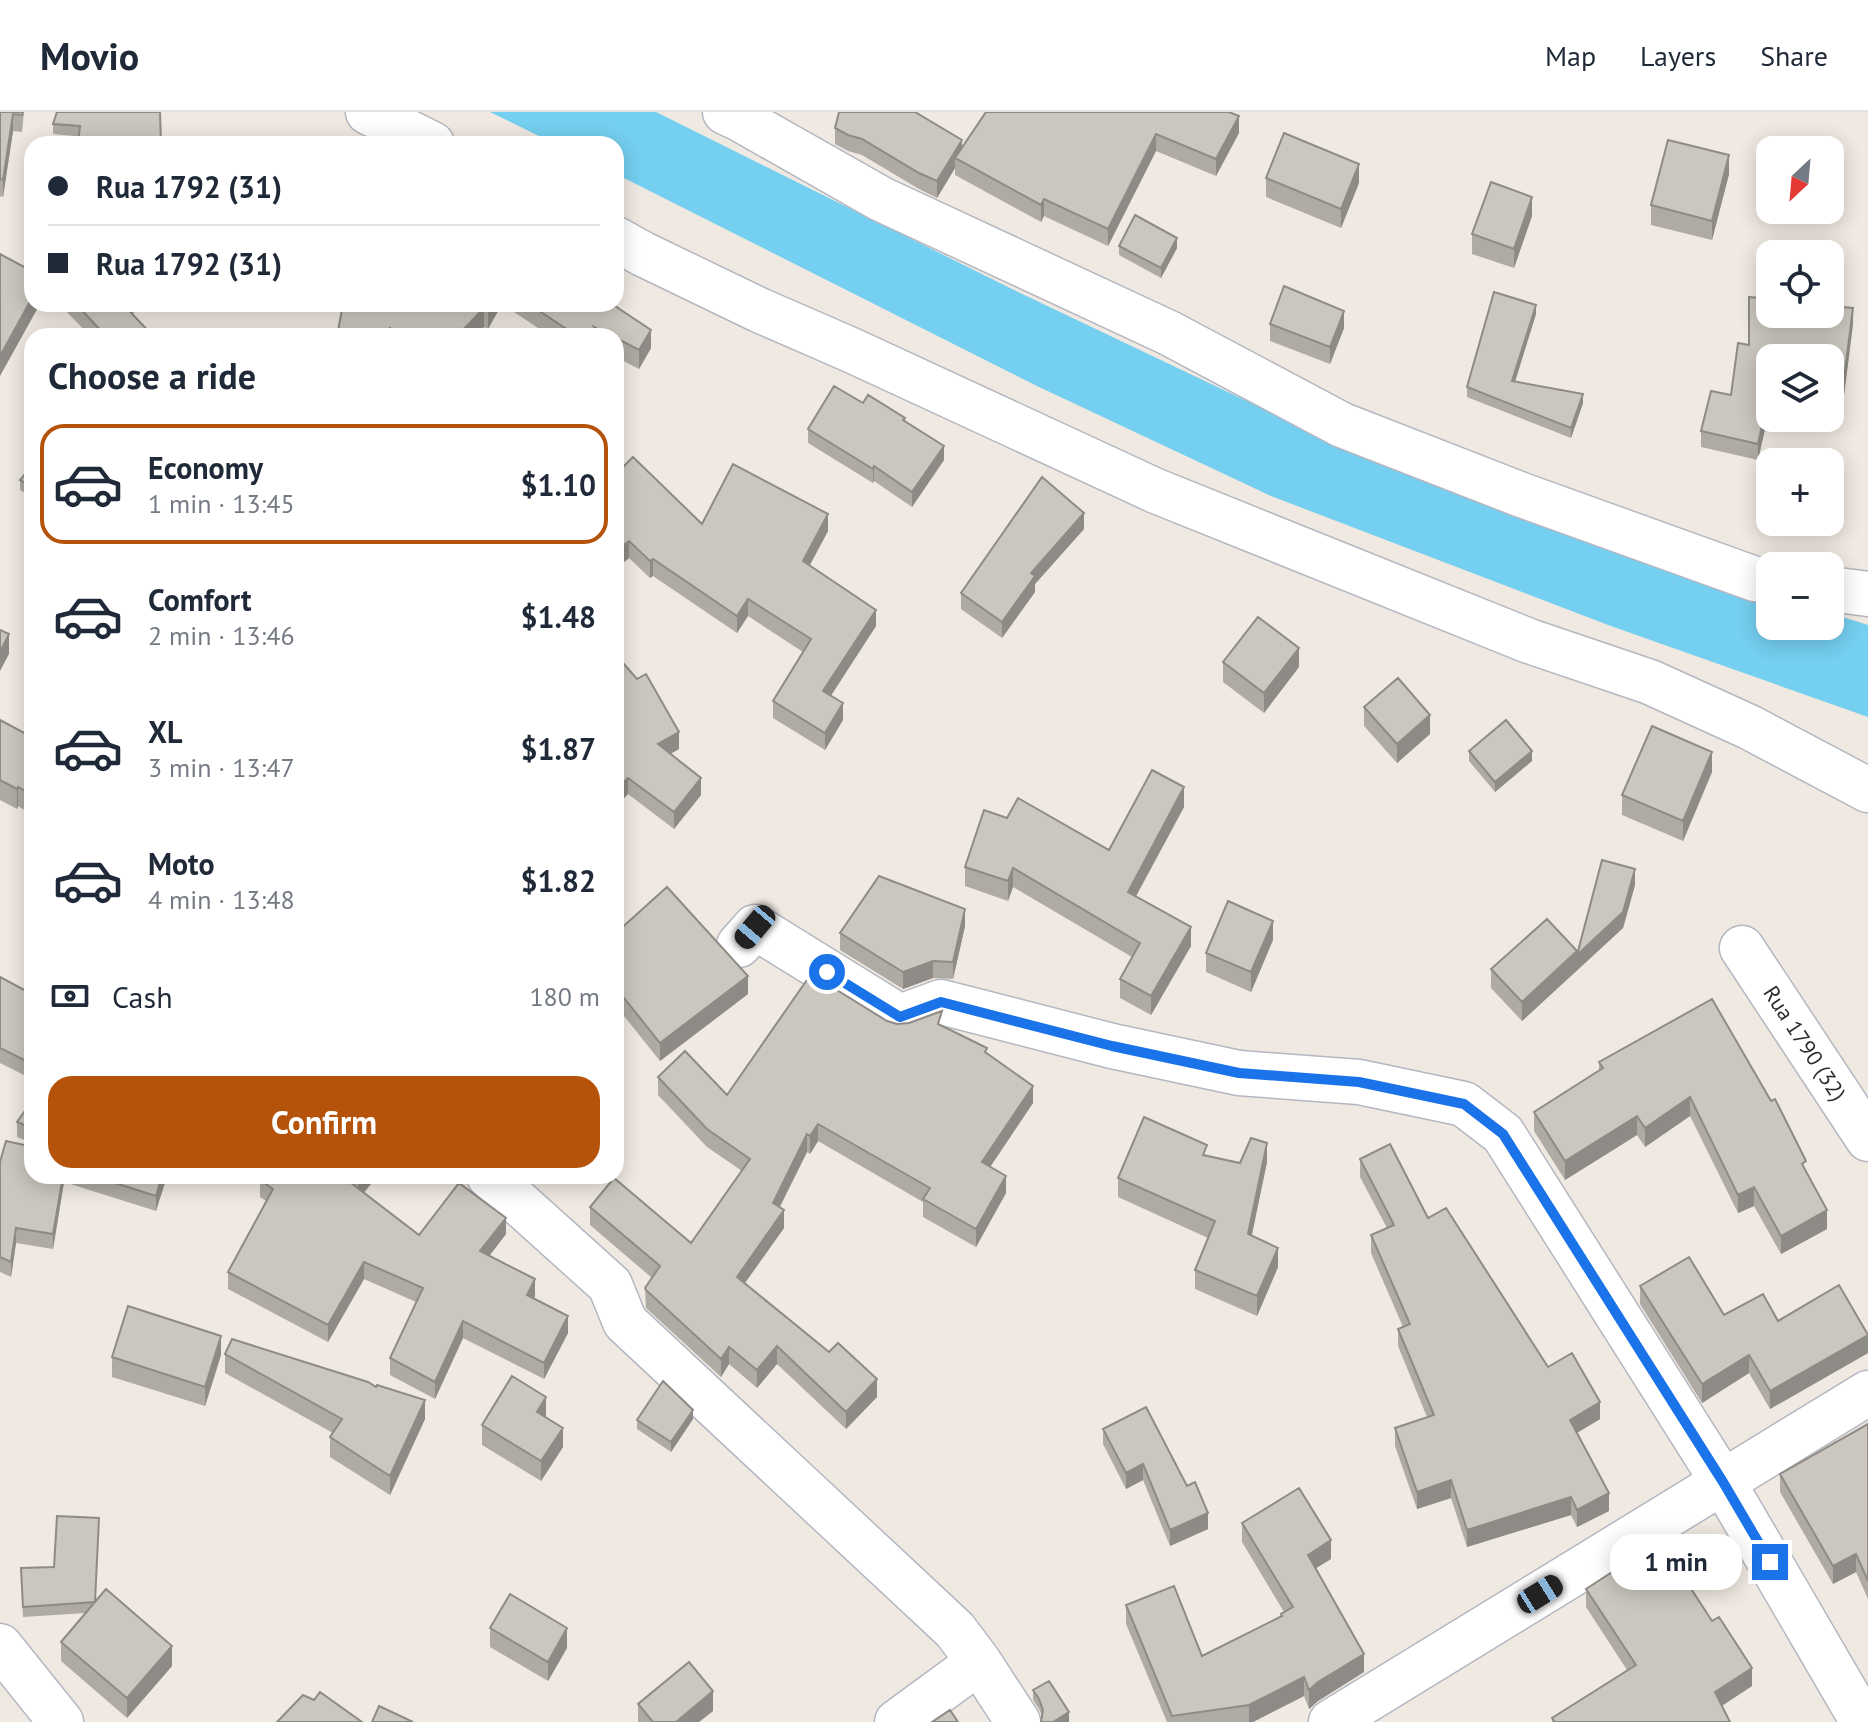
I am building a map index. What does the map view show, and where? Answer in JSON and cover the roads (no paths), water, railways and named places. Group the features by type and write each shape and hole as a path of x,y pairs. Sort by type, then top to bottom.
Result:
{"street":[{"path":"368,112 416,136"},
{"path":"725,112 881,199 1169,333 1342,425 1626,534 1756,579"},
{"path":"624,243 759,310 1156,491 1529,641 1650,682 1749,727 1868,790"},
{"path":"1844,591 1868,594"},
{"path":"739,945 755,927 900,1017 941,1002 1112,1046 1239,1073 1359,1082 1464,1104 1503,1134 1723,1482 1863,1722"},
{"name":"Rua 1790 (32)","path":"1742,948 1868,1139"},
{"path":"498,1184 610,1285 625,1322 955,1630 1018,1722"},
{"path":"1331,1722 1868,1393"},
{"path":"0,1646 61,1722"},
{"path":"897,1722 979,1662"}],"water":[{"path":"490,112 656,112 1012,289 1335,443 1756,590 1756,640 1844,640 1844,617 1868,625 1868,717 1608,625 1271,496 1037,386 624,178 624,136 539,136"}]}
